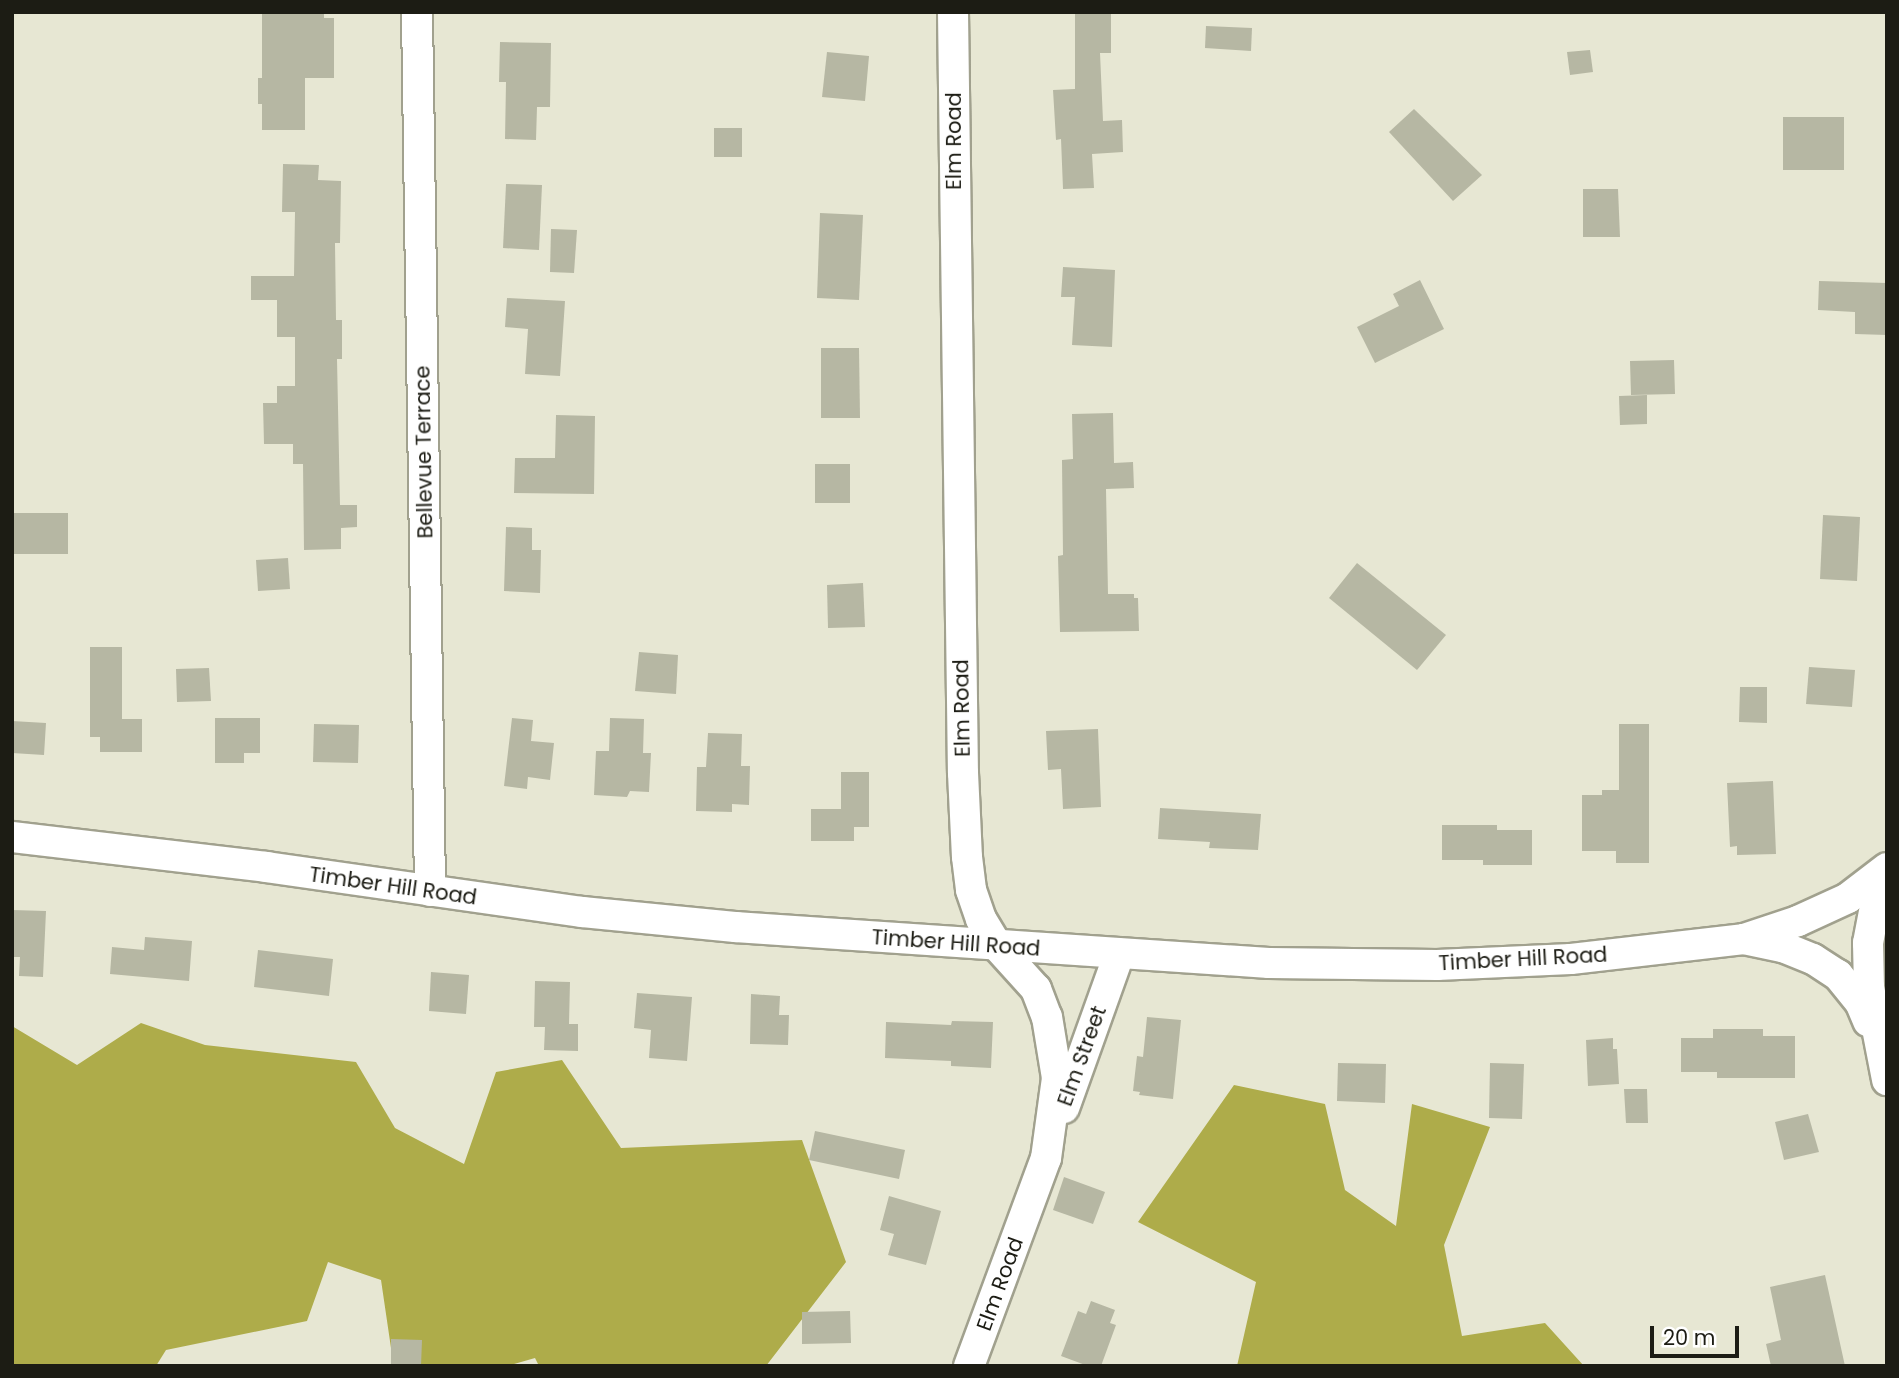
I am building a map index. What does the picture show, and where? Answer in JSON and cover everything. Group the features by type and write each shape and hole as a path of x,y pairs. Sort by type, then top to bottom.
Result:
{"street":[{"name":"Bellevue Terrace","path":"417,12 430,891"},
{"name":"Elm Road","path":"953,12 963,773 971,890 981,919 997,946 1036,989 1053,1045 1055,1106 1046,1158 970,1366"},
{"name":"Timber Hill Road","path":"12,837 266,867 582,912 707,925 1269,963 1437,965 1571,959 1744,939 1798,921 1848,898 1887,868"},
{"path":"1887,874 1876,901 1868,943 1869,987 1887,1080"},
{"path":"1744,939 1793,951 1838,975 1860,1002 1880,1050"},
{"name":"Elm Street","path":"1046,1158 1119,954"}],"shaded area":[{"path":"141,1023 205,1045 356,1062 395,1128 464,1164 496,1072 562,1060 621,1148 802,1140 846,1262 766,1366 539,1366 535,1358 507,1366 402,1366 391,1348 381,1280 328,1262 307,1321 166,1350 156,1366 12,1366 12,1026 77,1065"},
{"path":"1234,1085 1325,1104 1345,1190 1396,1226 1412,1104 1490,1127 1444,1245 1462,1336 1545,1323 1584,1366 1237,1366 1256,1282 1138,1222"}],"building":[{"path":"262,12 324,12 324,18 334,18 334,78 305,78 305,130 262,130 258,78 262,78"},
{"path":"1075,12 1111,12 1111,53 1100,53 1103,121 1122,120 1123,152 1092,154 1094,188 1063,189 1061,139 1056,140 1053,90 1075,89"},
{"path":"1206,26 1252,28 1251,51 1205,48"},
{"path":"500,42 551,43 550,107 537,107 536,140 505,139 506,82 499,82"},
{"path":"1590,50 1593,72 1570,75 1567,52"},
{"path":"827,52 869,56 865,101 822,97"},
{"path":"1414,109 1482,175 1453,201 1389,132"},
{"path":"1783,117 1844,117 1844,170 1783,170"},
{"path":"714,128 742,128 742,157 714,157"},
{"path":"283,164 319,165 318,180 341,181 340,243 335,243 336,320 342,320 342,359 337,359 340,505 357,505 357,527 341,528 341,549 304,550 303,464 293,464 293,444 264,444 263,403 277,403 277,386 295,386 295,337 277,337 277,300 251,300 251,276 294,276 295,212 282,212"},
{"path":"506,184 542,185 539,250 503,248"},
{"path":"1583,189 1618,189 1620,237 1583,237"},
{"path":"820,213 863,215 859,300 817,298"},
{"path":"551,229 577,230 574,273 550,272"},
{"path":"1063,267 1115,270 1112,347 1072,345 1075,297 1061,297"},
{"path":"1420,280 1444,329 1375,363 1357,327 1399,306 1393,294"},
{"path":"1819,281 1887,283 1887,335 1855,334 1855,312 1818,310"},
{"path":"507,298 565,301 560,376 525,374 528,329 505,327"},
{"path":"821,348 859,348 860,418 821,418"},
{"path":"1674,360 1675,394 1631,395 1630,361"},
{"path":"1647,395 1647,424 1620,425 1619,396"},
{"path":"1113,413 1114,463 1133,462 1134,488 1106,489 1108,594 1134,594 1134,598 1138,598 1139,631 1060,632 1058,556 1063,555 1062,460 1073,459 1072,414"},
{"path":"556,415 595,416 594,494 514,493 515,458 555,458"},
{"path":"815,464 850,464 850,503 815,503"},
{"path":"12,513 68,513 68,554 12,554"},
{"path":"1823,515 1860,517 1857,581 1820,579"},
{"path":"506,527 532,528 532,550 541,550 540,593 504,591"},
{"path":"288,558 290,589 258,591 256,560"},
{"path":"1357,563 1446,635 1417,670 1329,598"},
{"path":"863,583 865,627 828,628 827,585"},
{"path":"90,647 122,647 122,719 142,719 142,752 100,752 100,737 90,737"},
{"path":"639,652 678,655 676,694 635,691"},
{"path":"1809,667 1855,670 1852,707 1806,704"},
{"path":"209,668 211,701 177,702 176,669"},
{"path":"1740,687 1767,687 1767,723 1739,722"},
{"path":"215,718 260,718 260,753 244,753 244,763 215,763"},
{"path":"512,718 533,720 531,741 554,743 550,780 528,777 527,789 504,786"},
{"path":"610,718 644,719 643,753 651,753 649,792 630,791 627,797 594,795 596,751 609,751"},
{"path":"12,721 46,723 44,755 12,753"},
{"path":"314,724 359,725 358,763 313,762"},
{"path":"1619,724 1649,724 1649,863 1616,863 1616,851 1582,851 1582,795 1602,795 1602,790 1619,790"},
{"path":"1098,729 1101,807 1063,809 1061,769 1048,770 1046,731"},
{"path":"708,733 742,734 741,766 750,766 749,805 732,804 732,812 696,811 697,767 706,767"},
{"path":"841,772 869,772 869,827 854,827 854,841 811,841 811,809 841,809"},
{"path":"1773,781 1776,854 1737,855 1737,846 1730,847 1727,783"},
{"path":"1160,808 1261,814 1258,850 1209,848 1210,842 1158,839"},
{"path":"1442,825 1497,825 1497,830 1532,830 1532,865 1483,865 1483,860 1442,860"},
{"path":"12,910 46,911 43,977 19,976 20,957 12,957"},
{"path":"145,937 192,941 189,981 110,974 112,947 144,950"},
{"path":"258,950 333,959 329,996 254,987"},
{"path":"431,972 469,975 466,1014 429,1011"},
{"path":"535,981 570,982 569,1024 578,1024 578,1051 544,1050 545,1027 534,1027"},
{"path":"637,993 692,997 687,1061 649,1058 651,1030 634,1028"},
{"path":"751,994 780,996 779,1015 789,1015 788,1045 750,1044"},
{"path":"1147,1017 1181,1020 1173,1099 1139,1095 1140,1092 1133,1091 1137,1056 1143,1057"},
{"path":"952,1021 993,1022 991,1068 951,1066 951,1061 885,1058 886,1022 951,1025"},
{"path":"1713,1029 1763,1029 1763,1036 1795,1036 1795,1078 1717,1078 1717,1072 1681,1072 1681,1038 1713,1038"},
{"path":"1613,1038 1613,1049 1617,1049 1619,1084 1588,1086 1586,1040"},
{"path":"1338,1063 1386,1064 1385,1103 1337,1101"},
{"path":"1490,1063 1524,1064 1522,1119 1489,1118"},
{"path":"1624,1089 1647,1089 1648,1123 1626,1123"},
{"path":"1808,1114 1819,1152 1784,1160 1775,1122"},
{"path":"815,1131 905,1150 899,1179 809,1160"},
{"path":"1064,1177 1105,1192 1093,1224 1053,1210"},
{"path":"889,1196 941,1211 926,1265 888,1255 894,1234 880,1230"},
{"path":"1825,1275 1845,1366 1771,1366 1766,1344 1781,1340 1770,1287"},
{"path":"1091,1301 1115,1310 1110,1323 1116,1325 1101,1366 1088,1366 1061,1356 1078,1311 1086,1314"},
{"path":"850,1311 851,1343 802,1344 802,1312"},
{"path":"391,1339 422,1340 421,1366 391,1366"}]}
